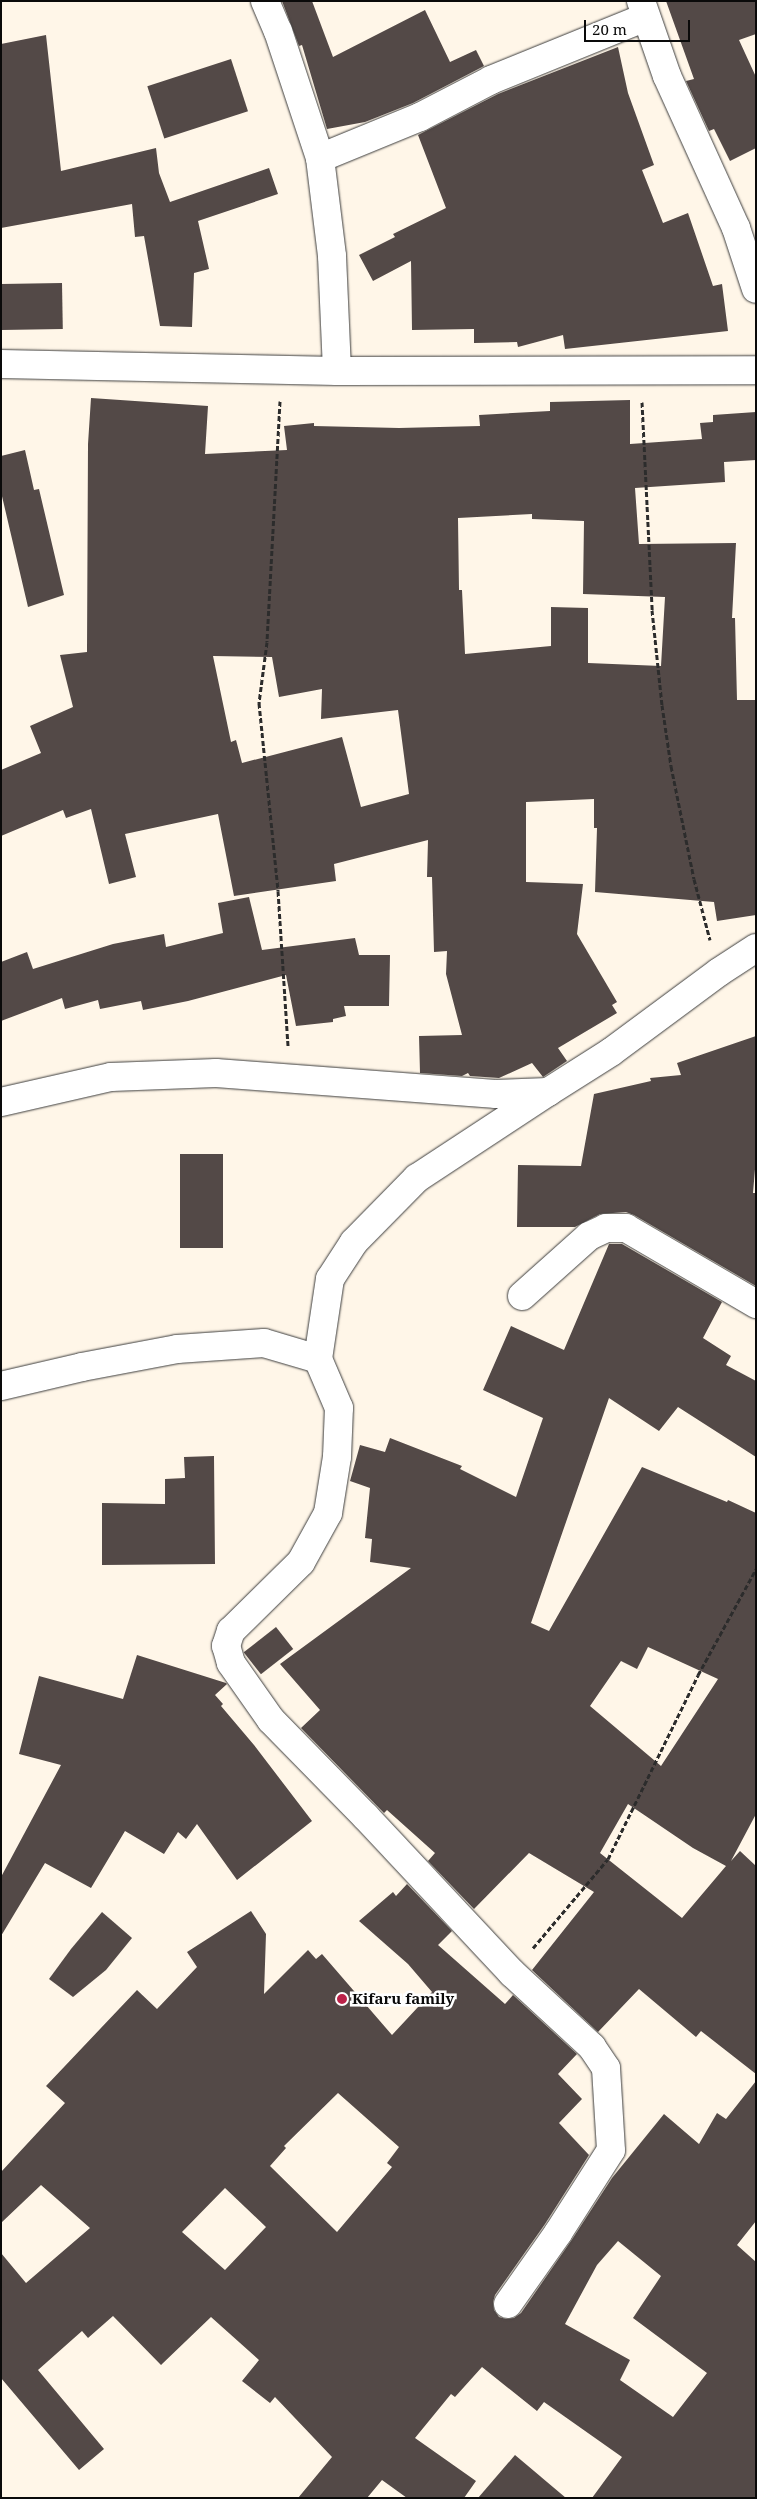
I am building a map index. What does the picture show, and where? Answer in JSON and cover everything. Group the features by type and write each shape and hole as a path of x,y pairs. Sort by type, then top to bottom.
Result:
{"street":[{"path":"265,1 278,32 320,158 332,256 337,371"},
{"path":"320,158 420,117 491,80 643,9 667,76 736,228 756,289"},
{"path":"1,364 337,371 756,370"},
{"path":"508,2304 558,2233 611,2150 606,2068 592,2048 512,1973 366,1817 271,1720 231,1663 226,1646 230,1631 301,1562 328,1513 337,1457 339,1408 318,1359 330,1279 354,1242 417,1178 610,1052 719,972 756,948"},
{"path":"1,1102 111,1076 216,1073 496,1094 548,1092"},
{"path":"522,1296 589,1236 606,1228 626,1228 756,1304"},
{"path":"1,1386 82,1367 177,1349 264,1343 318,1359"}],"path":[{"path":"282,370 268,642 259,703 278,891 285,1019 291,1079"},
{"path":"640,371 652,610 662,705 671,766 694,879 719,972"},
{"path":"512,1973 608,1859 698,1675 756,1569"}],"building":[{"path":"282,1 312,1 333,57 425,10 450,62 476,50 484,66 413,103 365,122 327,129 302,45 299,46"},
{"path":"666,1 756,1 756,34 739,40 756,77 756,148 730,161 714,129 709,131 686,81 694,79"},
{"path":"46,35 61,171 156,148 159,173 170,202 269,168 278,194 198,221 209,269 194,273 192,327 160,326 144,236 135,237 132,204 1,228 1,44"},
{"path":"618,47 628,93 654,165 642,170 663,223 688,213 713,286 722,284 728,331 565,349 563,335 518,347 517,342 474,343 474,329 412,330 411,261 373,281 359,255 395,237 393,234 446,208 418,135 498,94"},
{"path":"231,59 248,111 164,139 147,86"},
{"path":"62,283 63,329 2,330 1,284"},
{"path":"91,398 208,406 205,454 287,450 284,426 314,423 314,426 399,428 480,426 479,415 550,411 550,402 630,400 630,444 702,439 700,423 713,422 713,415 756,412 756,460 724,462 725,482 635,488 639,544 736,543 732,618 735,618 737,700 756,700 756,915 717,921 714,902 595,892 597,828 594,828 594,799 526,802 526,882 583,884 577,934 617,1002 612,1005 617,1013 558,1048 567,1061 543,1077 532,1063 499,1078 470,1076 468,1073 462,1076 420,1073 419,1036 462,1035 446,974 447,951 434,952 432,877 427,877 428,840 334,864 336,881 234,896 218,814 125,834 136,877 109,884 91,809 66,818 63,810 1,836 1,770 41,753 30,726 73,707 60,655 87,652 88,444","holes":["532,514 532,519 584,521 583,594 665,597 661,666 588,663 588,608 551,607 551,646 465,654 462,590 459,590 458,518","213,656 272,657 279,697 322,689 321,719 398,710 409,794 361,807 342,737 242,763 236,740 231,742"]},
{"path":"25,450 34,490 39,489 64,595 28,607 1,492 1,456"},
{"path":"249,897 262,950 355,938 359,955 390,955 389,1006 344,1006 346,1016 333,1019 333,1022 296,1026 286,975 188,1001 143,1010 141,1001 100,1009 98,1000 65,1009 62,998 1,1021 1,962 27,952 33,969 113,944 164,934 166,947 223,933 218,903"},
{"path":"756,1036 756,1157 753,1193 756,1193 756,1286 626,1212 600,1214 575,1227 517,1227 518,1165 581,1166 594,1094 651,1081 650,1078 681,1075 677,1063"},
{"path":"180,1154 223,1154 223,1248 180,1248"},
{"path":"609,1244 622,1244 722,1302 703,1338 731,1356 726,1365 756,1381 756,1457 678,1407 659,1431 609,1398 531,1623 549,1631 642,1467 727,1502 728,1500 756,1513 756,1814 731,1861 740,1851 756,1866 756,2074 701,2031 696,2037 639,1989 598,2032 532,1970 594,1892 529,1853 474,1909 428,1861 435,1853 387,1810 384,1813 301,1728 320,1710 280,1664 411,1568 370,1562 372,1539 365,1538 370,1488 350,1481 360,1445 385,1452 390,1438 462,1466 460,1469 516,1497 543,1418 483,1390 511,1326 564,1350","holes":["648,1647 718,1679 661,1766 590,1706 621,1661 637,1669","628,1804 693,1848 726,1866 682,1918 600,1853"]},
{"path":"214,1456 215,1564 102,1565 102,1503 165,1504 165,1479 185,1478 184,1457"},
{"path":"276,1627 293,1649 261,1674 244,1652"},
{"path":"137,1655 226,1683 215,1695 223,1704 221,1706 254,1745 312,1821 237,1880 197,1824 186,1839 178,1832 164,1854 125,1831 91,1888 45,1863 1,1936 1,1877 61,1765 19,1754 39,1676 123,1699"},
{"path":"407,1884 452,1931 438,1945 505,2004 513,1995 577,2054 558,2074 582,2099 559,2123 589,2155 545,2224 495,2295 493,2302 494,2310 499,2317 506,2319 514,2318 521,2313 612,2178 664,2114 699,2144 717,2113 726,2119 756,2081 756,2221 737,2245 756,2262 756,2498 592,2498 622,2457 544,2402 537,2411 482,2367 455,2397 451,2394 415,2438 476,2481 464,2498 407,2498 382,2480 367,2498 298,2498 332,2457 275,2397 270,2403 242,2381 259,2360 211,2317 161,2365 113,2316 88,2338 82,2331 38,2370 104,2449 79,2470 1,2378 1,2253 26,2283 90,2228 41,2185 1,2223 1,2172 65,2103 46,2086 137,1990 157,2009 197,1967 187,1952 251,1911 266,1934 264,1994 308,1950 316,1959 322,1954 392,2035 432,1992 408,1964 359,1921 393,1892 396,1896","holes":["338,2093 399,2147 387,2163 392,2167 337,2232 270,2166 286,2148 284,2146","225,2188 266,2227 225,2270 182,2232","618,2241 661,2276 633,2318 707,2373 673,2417 620,2380 630,2360 565,2324 597,2265"]},
{"path":"102,1912 132,1938 106,1970 73,1997 49,1979"},
{"path":"515,2455 566,2498 478,2498"}],"place":[{"name":"Kifaru family","path":"342,1999"}]}
